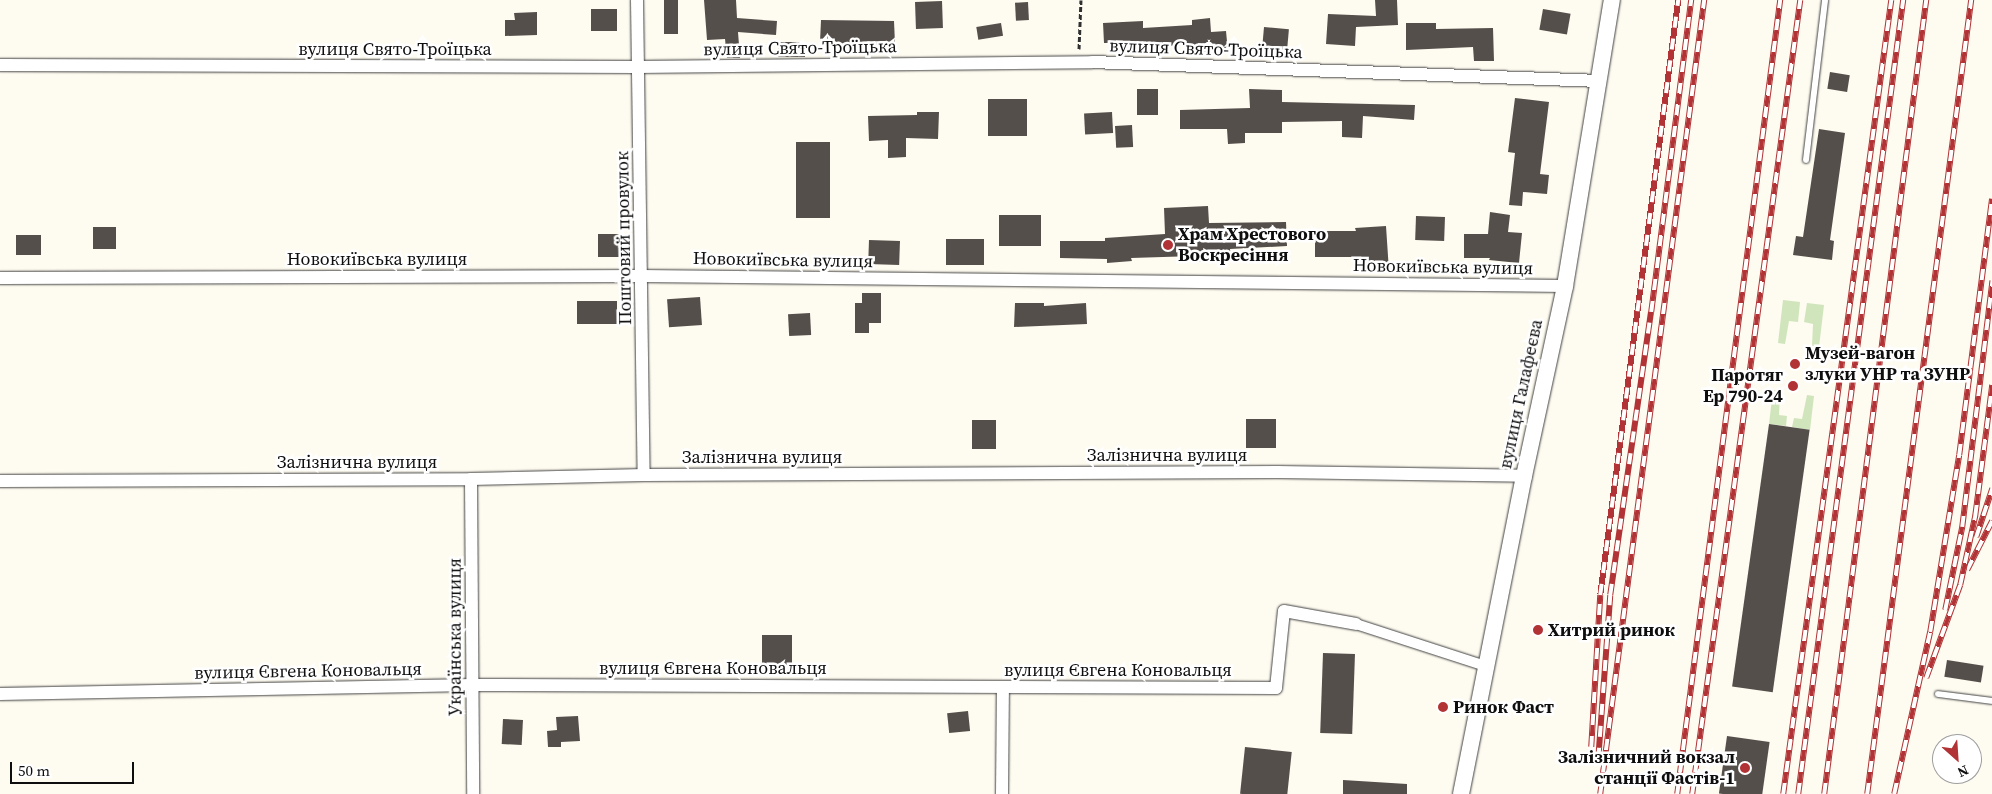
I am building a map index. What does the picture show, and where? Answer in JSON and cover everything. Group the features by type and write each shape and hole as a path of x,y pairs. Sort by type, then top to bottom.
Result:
{"street":[{"name":"Поштовий провулок","path":"637,0 644,475"},
{"name":"вулиця Галафеєва","path":"1461,794 1485,666 1565,286 1612,0"},
{"name":"вулиця Свято-Троїцька","path":"0,65 637,67 1078,62 1600,81"},
{"name":"Новокиївська вулиця","path":"0,278 642,276 1565,286"},
{"name":"Залізнична вулиця","path":"0,481 471,480 644,475 1278,472 1524,476"},
{"name":"Українська вулиця","path":"471,480 473,794"},
{"name":"вулиця Євгена Коновальця","path":"0,694 472,685 1276,688 1284,611 1356,624"},
{"path":"1356,624 1485,666"},
{"path":"1002,794 1003,687"}],"lane":[{"path":"1806,160 1825,0"},
{"path":"1938,694 1992,701"}],"path":[{"path":"1078,62 1081,0"}],"green space":[{"path":"1783,300 1800,302 1798,322 1789,321 1785,344 1778,343"},
{"path":"1807,303 1824,305 1819,347 1812,346 1813,324 1804,322"},
{"path":"1773,390 1780,391 1779,415 1787,416 1786,426 1769,424"},
{"path":"1807,395 1814,396 1810,430 1792,427 1794,418 1802,419"}],"building":[{"path":"664,0 678,0 678,34 664,34"},
{"path":"704,0 736,0 737,18 777,21 776,35 738,32 740,58 727,58 725,39 707,40"},
{"path":"1375,0 1397,0 1398,25 1356,27 1355,46 1326,44 1328,14 1376,16"},
{"path":"942,1 943,28 916,29 915,2"},
{"path":"1028,2 1029,20 1016,21 1015,3"},
{"path":"591,9 617,9 617,31 591,31"},
{"path":"1543,9 1571,14 1567,35 1539,30"},
{"path":"537,12 537,35 505,36 505,20 515,20 514,13"},
{"path":"1210,18 1211,32 1226,31 1228,52 1194,54 1194,44 1155,47 1155,42 1104,43 1103,23 1143,21 1143,28 1192,25 1192,20"},
{"path":"821,20 894,21 895,44 862,45 820,42"},
{"path":"1001,23 1003,36 978,40 976,27"},
{"path":"1406,23 1436,23 1436,29 1493,28 1494,61 1474,61 1473,47 1406,50"},
{"path":"1264,27 1289,29 1287,50 1262,48"},
{"path":"778,42 805,42 805,57 778,57"},
{"path":"1830,72 1850,75 1847,92 1827,89"},
{"path":"1137,89 1158,89 1158,115 1137,115"},
{"path":"1249,89 1282,90 1282,102 1415,105 1414,120 1363,116 1362,138 1342,137 1342,121 1282,122 1282,133 1245,133 1245,143 1228,144 1227,129 1180,129 1180,110 1250,108"},
{"path":"1515,98 1549,102 1540,174 1549,175 1547,194 1523,192 1522,206 1509,205 1515,153 1508,152"},
{"path":"988,99 1027,99 1027,136 988,136"},
{"path":"917,112 939,112 938,139 906,138 906,157 888,158 888,140 869,141 868,116 917,115"},
{"path":"1112,112 1113,133 1085,134 1084,113"},
{"path":"1132,125 1133,147 1116,148 1115,126"},
{"path":"1819,129 1845,133 1830,240 1834,241 1832,260 1793,255 1796,236 1803,237"},
{"path":"796,142 830,142 830,218 796,218"},
{"path":"1208,206 1209,223 1286,222 1287,246 1230,249 1231,259 1195,262 1195,256 1131,258 1132,261 1107,263 1107,259 1060,258 1060,241 1105,241 1105,238 1165,234 1164,208"},
{"path":"1490,212 1510,215 1508,232 1522,233 1519,263 1489,260 1490,258 1464,258 1464,234 1488,234"},
{"path":"999,215 1041,215 1041,246 999,246"},
{"path":"1416,216 1445,217 1444,241 1415,240"},
{"path":"1386,226 1389,271 1359,273 1358,257 1315,257 1315,231 1356,231 1355,228"},
{"path":"93,227 116,227 116,249 93,249"},
{"path":"598,234 624,234 624,257 598,257"},
{"path":"16,235 41,235 41,255 16,255"},
{"path":"946,239 984,239 984,265 946,265"},
{"path":"869,240 900,241 899,265 868,264"},
{"path":"862,293 881,293 881,323 869,323 869,333 855,333 855,303 862,303"},
{"path":"700,297 702,325 669,327 667,299"},
{"path":"577,301 617,301 617,324 577,324"},
{"path":"1015,303 1044,303 1044,306 1086,303 1087,324 1014,327"},
{"path":"810,313 811,335 789,336 788,314"},
{"path":"1246,419 1276,419 1276,448 1246,448"},
{"path":"972,420 996,420 996,449 972,449"},
{"path":"1769,424 1810,430 1773,692 1732,686"},
{"path":"762,635 792,635 792,665 762,665"},
{"path":"1323,653 1355,654 1352,734 1320,733"},
{"path":"1947,660 1984,666 1981,683 1944,677"},
{"path":"968,711 970,731 949,733 947,713"},
{"path":"578,716 580,741 561,742 561,747 548,747 547,731 557,730 556,717"},
{"path":"503,719 523,720 522,745 502,744"},
{"name":"Залізничний вокзал станції Фастів-1","path":"1727,736 1770,742 1762,794 1719,793"},
{"path":"1245,747 1292,752 1287,794 1240,794"},
{"path":"1343,780 1407,784 1407,794 1343,794"}],"railway":[{"path":"1591,747 1600,595 1678,0"},
{"path":"1598,759 1610,595 1651,312 1691,0"},
{"path":"1600,794 1704,0"},
{"path":"1677,794 1780,0"},
{"path":"1692,794 1800,0"},
{"path":"1783,794 1891,0"},
{"path":"1798,794 1903,0"},
{"path":"1824,794 1926,0"},
{"path":"1867,794 1971,0"},
{"path":"1894,794 1930,632 1959,455 1992,199"},
{"path":"1945,610 1962,527 1992,281"},
{"path":"1926,678 1960,585 1975,516 1992,385"},
{"path":"1976,537 1992,489"},
{"path":"1967,570 1992,521"}],"place":[{"name":"Храм Хрестового Воскресіння","path":"1168,245"},
{"name":"Музей-вагон злуки УНР та ЗУНР","path":"1795,364"},
{"name":"Паротяг Ер 790-24","path":"1793,386"},
{"name":"Хитрий ринок","path":"1538,630"},
{"name":"Ринок Фаст","path":"1443,707"},
{"name":"Залізничний вокзал станції Фастів-1","path":"1745,768"}]}
